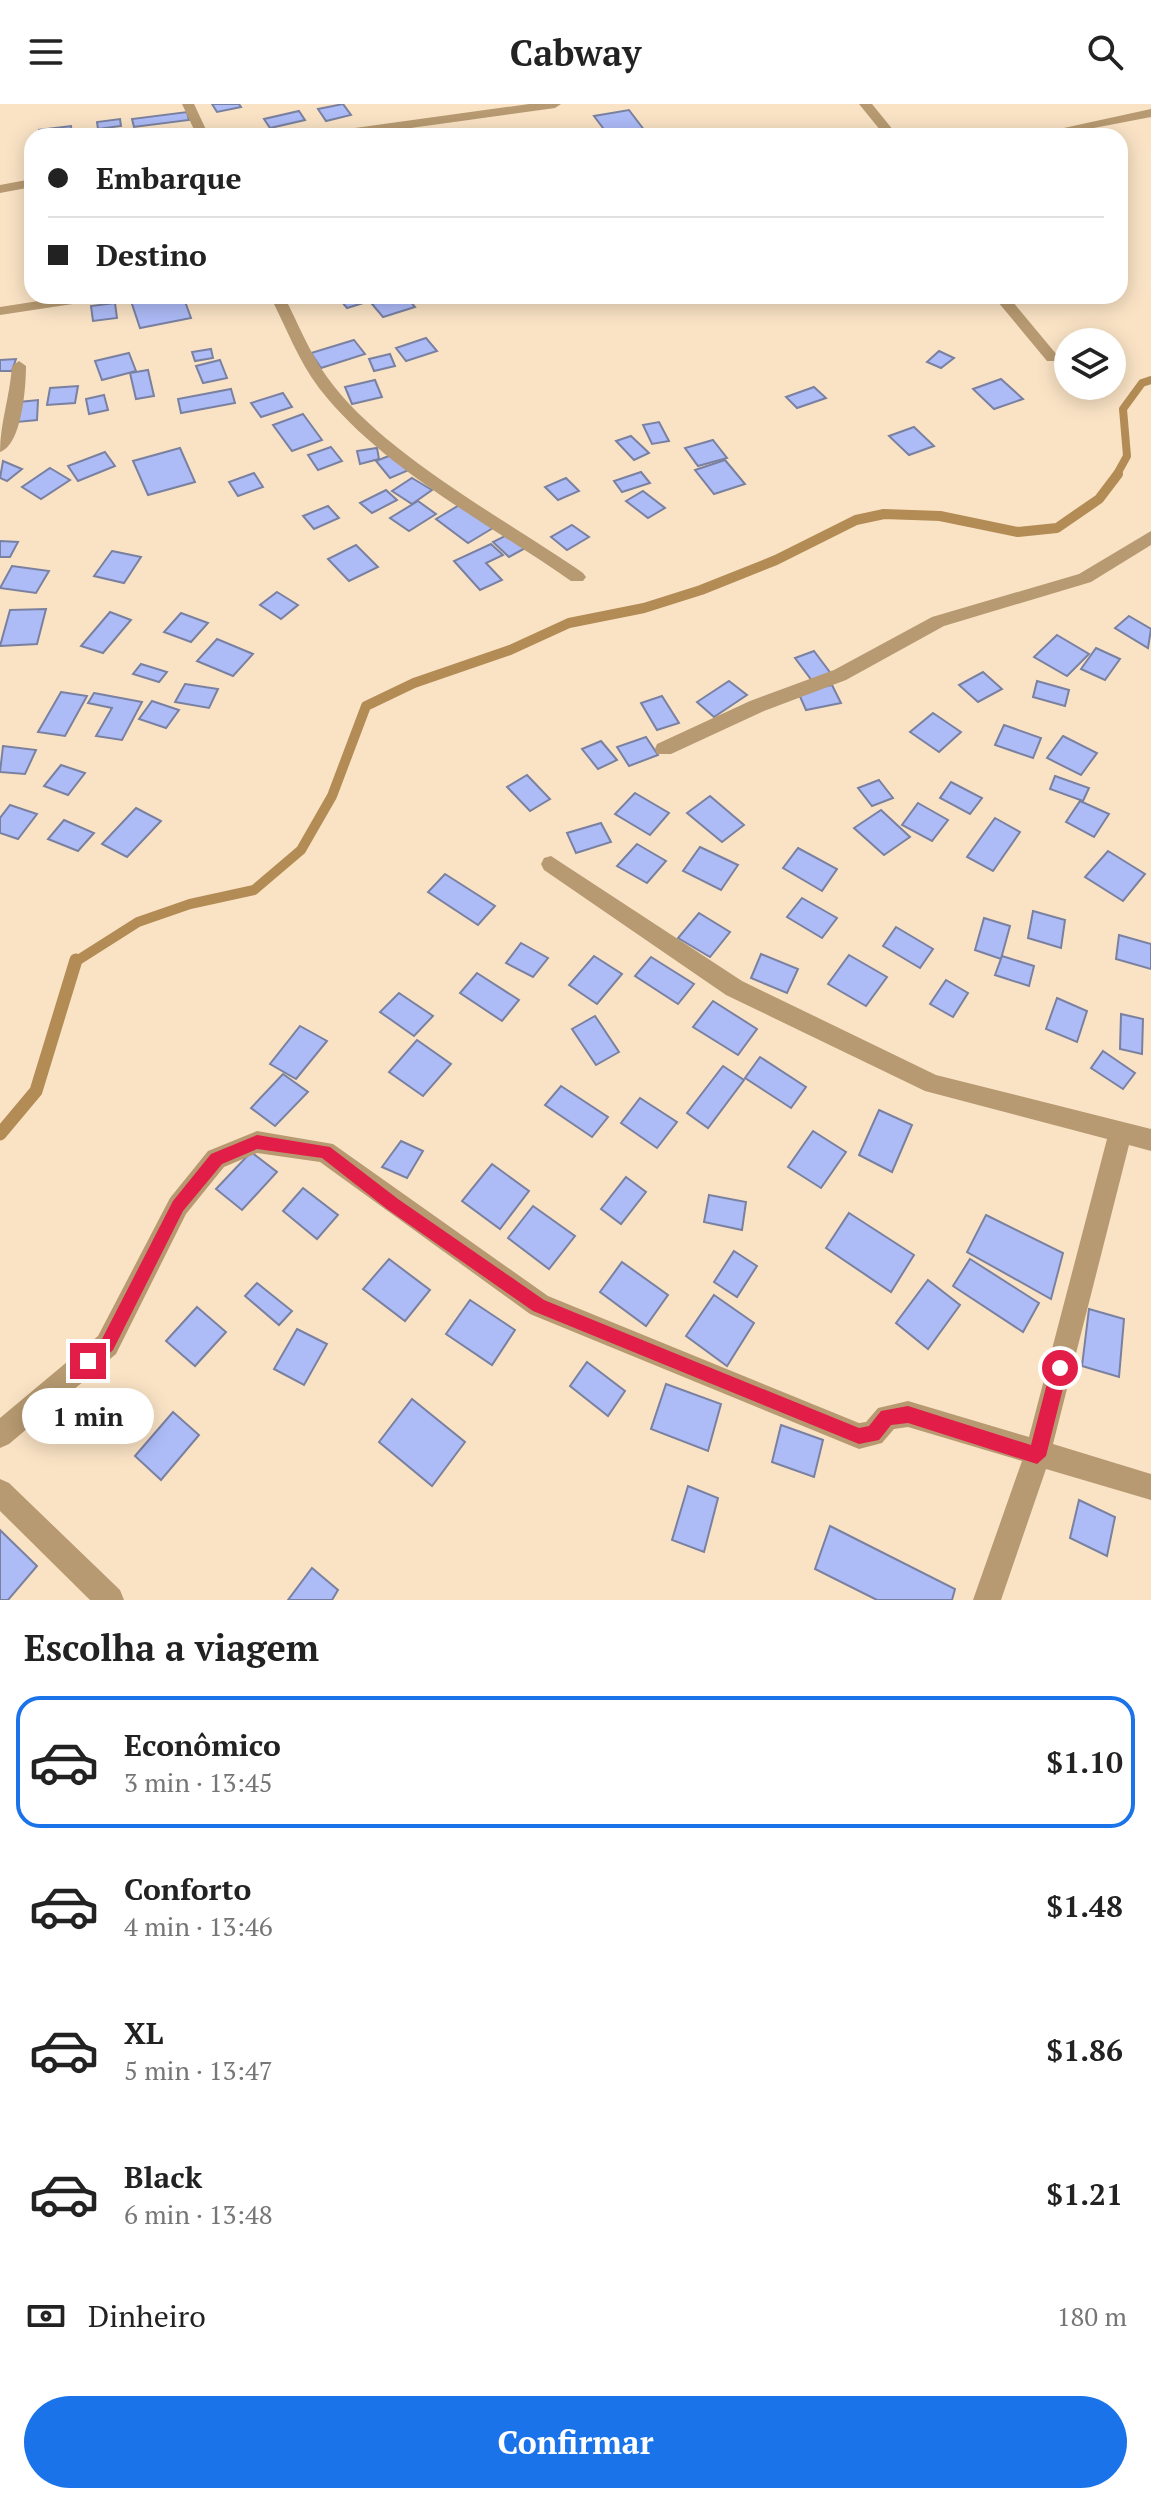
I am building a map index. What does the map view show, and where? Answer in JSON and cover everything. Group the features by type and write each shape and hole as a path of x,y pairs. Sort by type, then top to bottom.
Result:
{"street":[{"path":"188,104 199,128"},
{"path":"362,128 406,118 555,104"},
{"path":"865,104 885,128"},
{"path":"1099,104 1119,120"},
{"path":"1076,128 1151,113"},
{"path":"0,189 24,184"},
{"path":"2,309 39,304"},
{"path":"281,304 326,386 376,435 444,487 577,577"},
{"path":"1007,304 1052,358"},
{"path":"0,447 5,442 18,392 19,366"},
{"path":"664,749 757,706 840,675 938,621 1085,578 1150,539"},
{"path":"551,864 734,988 933,1084 1151,1140"},
{"path":"987,1600 1037,1456 1120,1134"},
{"path":"0,1435 107,1345 178,1206 216,1159 257,1142 325,1152 393,1204 539,1305 859,1436 873,1434 887,1417 908,1414 1037,1456 1151,1487"},
{"path":"0,1492 110,1600"}],"building":[{"path":"212,104 239,104 241,107 217,112"},
{"path":"343,104 351,115 326,121 318,109"},
{"path":"629,110 643,128 603,128 594,116"},
{"path":"299,111 305,120 270,128 264,119"},
{"path":"187,112 189,120 134,127 132,119"},
{"path":"120,119 121,126 98,128 97,122"},
{"path":"115,304 117,318 93,321 91,306"},
{"path":"132,304 186,304 191,318 140,328"},
{"path":"372,304 413,304 415,307 383,317"},
{"path":"426,338 437,351 406,361 396,348"},
{"path":"354,340 365,354 321,368 311,353"},
{"path":"211,349 213,358 195,361 192,352"},
{"path":"939,351 954,358 941,368 927,362"},
{"path":"129,353 136,371 102,380 95,361"},
{"path":"390,354 395,366 374,371 369,359"},
{"path":"16,359 12,371 0,371 0,360"},
{"path":"220,360 227,378 203,383 196,366"},
{"path":"148,370 154,396 136,399 130,373"},
{"path":"1001,379 1023,399 994,409 973,389"},
{"path":"375,380 382,397 352,404 345,387"},
{"path":"78,386 75,403 47,405 50,388"},
{"path":"814,387 826,398 797,408 786,397"},
{"path":"231,389 235,403 181,413 178,399"},
{"path":"283,393 292,407 261,417 251,403"},
{"path":"104,395 108,410 89,414 86,399"},
{"path":"38,400 37,420 17,422 19,402"},
{"path":"303,414 322,440 292,451 273,425"},
{"path":"659,422 669,441 652,444 643,425"},
{"path":"914,427 934,446 909,455 889,436"},
{"path":"631,436 649,453 634,460 616,441"},
{"path":"713,440 727,458 698,466 685,448"},
{"path":"331,447 342,461 318,470 308,455"},
{"path":"180,448 195,482 148,495 133,461"},
{"path":"377,448 379,459 360,464 357,451"},
{"path":"105,452 115,466 78,481 68,466"},
{"path":"394,454 409,470 390,478 376,461"},
{"path":"725,460 745,484 714,494 695,470"},
{"path":"3,461 22,469 7,481 0,478"},
{"path":"50,468 70,480 41,499 22,487"},
{"path":"641,472 650,483 622,492 614,481"},
{"path":"254,473 263,487 238,496 229,482"},
{"path":"412,478 432,490 412,504 392,491"},
{"path":"566,478 579,491 558,500 545,487"},
{"path":"386,490 397,500 372,513 360,503"},
{"path":"643,491 665,508 648,518 626,501"},
{"path":"418,501 436,514 409,531 390,518"},
{"path":"461,504 493,528 468,543 436,519"},
{"path":"328,506 339,518 314,529 303,516"},
{"path":"572,525 589,537 567,550 551,537"},
{"path":"513,532 529,546 509,557 493,542"},
{"path":"0,541 18,542 10,557 0,557"},
{"path":"491,544 503,555 486,563 502,580 480,590 454,561"},
{"path":"356,545 378,567 349,581 328,559"},
{"path":"112,551 141,557 124,583 94,576"},
{"path":"12,566 49,571 36,593 0,588"},
{"path":"277,592 298,605 281,619 260,605"},
{"path":"46,609 37,644 0,646 10,610"},
{"path":"110,612 131,620 103,653 81,646"},
{"path":"181,613 208,623 191,642 164,632"},
{"path":"1129,616 1151,629 1148,648 1115,628"},
{"path":"1057,635 1089,654 1067,676 1034,657"},
{"path":"217,639 253,654 233,676 197,661"},
{"path":"1096,648 1120,659 1105,680 1081,669"},
{"path":"814,651 832,675 813,682 795,658"},
{"path":"141,664 167,672 159,682 133,674"},
{"path":"983,672 1002,689 978,702 959,685"},
{"path":"729,681 747,695 714,717 697,702"},
{"path":"1037,681 1069,690 1065,706 1033,697"},
{"path":"185,684 218,689 209,708 175,702"},
{"path":"832,685 841,703 806,710 798,692"},
{"path":"61,692 87,696 65,736 38,732"},
{"path":"94,693 142,702 122,740 96,736 112,708 88,703"},
{"path":"662,696 679,723 657,730 641,703"},
{"path":"152,701 179,710 166,728 139,719"},
{"path":"933,713 961,732 939,752 910,732"},
{"path":"1004,725 1041,738 1033,758 995,745"},
{"path":"1063,736 1097,753 1081,775 1047,758"},
{"path":"646,737 658,755 629,766 617,747"},
{"path":"601,741 617,760 598,769 582,749"},
{"path":"3,746 36,750 25,774 0,772"},
{"path":"61,765 85,773 68,795 44,786"},
{"path":"527,775 550,799 530,811 507,787"},
{"path":"1055,776 1089,788 1083,801 1050,789"},
{"path":"879,780 893,798 872,806 858,788"},
{"path":"951,782 982,798 970,814 940,798"},
{"path":"635,793 669,813 650,835 615,814"},
{"path":"710,796 744,825 722,842 687,813"},
{"path":"1080,801 1109,814 1094,837 1066,822"},
{"path":"918,803 948,820 932,841 902,825"},
{"path":"10,805 37,814 18,839 0,833 0,818"},
{"path":"136,808 161,821 127,857 102,844"},
{"path":"881,810 910,837 884,855 854,828"},
{"path":"995,818 1020,832 993,871 967,857"},
{"path":"64,820 94,833 78,851 48,839"},
{"path":"601,823 611,842 576,853 567,833"},
{"path":"637,844 666,861 647,883 617,866"},
{"path":"700,847 738,865 721,890 683,871"},
{"path":"798,848 837,869 822,891 783,868"},
{"path":"1108,851 1145,874 1123,901 1085,877"},
{"path":"445,874 495,906 478,925 428,892"},
{"path":"802,898 837,918 822,938 787,917"},
{"path":"1033,911 1065,920 1061,948 1028,938"},
{"path":"699,913 730,932 710,957 678,938"},
{"path":"984,918 1010,926 1001,959 975,950"},
{"path":"896,927 933,949 920,968 883,946"},
{"path":"1119,935 1151,944 1151,969 1116,959"},
{"path":"521,943 548,958 533,977 506,963"},
{"path":"761,954 798,969 787,993 751,978"},
{"path":"849,955 887,977 866,1006 828,984"},
{"path":"594,956 622,974 597,1004 569,985"},
{"path":"1002,956 1034,966 1029,986 995,975"},
{"path":"651,957 694,984 678,1004 635,976"},
{"path":"477,973 519,1000 502,1021 460,993"},
{"path":"946,980 968,993 953,1017 930,1004"},
{"path":"399,993 433,1016 414,1036 380,1012"},
{"path":"1057,998 1087,1011 1077,1042 1046,1029"},
{"path":"713,1001 757,1029 738,1055 693,1027"},
{"path":"1121,1014 1143,1019 1142,1054 1120,1049"},
{"path":"595,1016 619,1052 596,1065 572,1029"},
{"path":"300,1026 327,1041 296,1079 270,1064"},
{"path":"417,1040 451,1064 423,1096 389,1072"},
{"path":"1103,1051 1135,1073 1123,1089 1091,1068"},
{"path":"760,1057 806,1087 791,1108 745,1078"},
{"path":"723,1066 744,1080 708,1128 687,1113"},
{"path":"283,1074 308,1092 275,1126 251,1108"},
{"path":"561,1086 608,1117 592,1137 545,1105"},
{"path":"640,1098 677,1122 657,1148 621,1123"},
{"path":"879,1110 912,1125 892,1172 859,1155"},
{"path":"813,1131 846,1152 821,1188 788,1167"},
{"path":"401,1141 423,1151 407,1178 382,1167"},
{"path":"251,1152 277,1172 242,1210 216,1189"},
{"path":"492,1164 529,1191 500,1229 462,1201"},
{"path":"626,1177 646,1192 621,1224 601,1209"},
{"path":"303,1188 338,1215 317,1239 283,1211"},
{"path":"709,1195 746,1202 742,1230 704,1222"},
{"path":"533,1206 575,1236 549,1269 508,1238"},
{"path":"849,1213 914,1255 891,1292 826,1248"},
{"path":"986,1215 1063,1253 1051,1299 967,1252"},
{"path":"734,1251 757,1266 737,1297 714,1282"},
{"path":"389,1259 430,1290 405,1321 363,1289"},
{"path":"970,1259 1039,1303 1023,1332 953,1286"},
{"path":"622,1262 668,1295 646,1326 600,1292"},
{"path":"928,1280 960,1305 928,1349 896,1323"},
{"path":"257,1283 292,1311 279,1325 245,1296"},
{"path":"714,1295 754,1323 727,1366 686,1336"},
{"path":"470,1300 515,1330 492,1365 446,1334"},
{"path":"197,1307 226,1332 195,1366 166,1341"},
{"path":"1089,1309 1124,1319 1119,1377 1082,1366"},
{"path":"297,1329 327,1344 304,1385 274,1369"},
{"path":"587,1362 625,1391 608,1416 570,1386"},
{"path":"666,1384 721,1404 708,1451 651,1429"},
{"path":"412,1399 465,1442 432,1486 379,1442"},
{"path":"173,1412 199,1435 161,1480 135,1456"},
{"path":"781,1425 823,1440 814,1477 772,1462"},
{"path":"688,1486 718,1498 704,1552 672,1540"},
{"path":"1079,1500 1115,1517 1107,1556 1070,1538"},
{"path":"830,1526 955,1589 952,1600 877,1600 815,1569"},
{"path":"0,1530 37,1566 8,1600 0,1600"},
{"path":"312,1568 338,1590 332,1600 288,1600"}],"waterway":[{"path":"1116,476 1127,456 1123,409 1142,383 1151,380"},
{"path":"75,962 138,922 190,904 254,890 301,850 332,796 366,706 414,683 510,650 569,623 644,608 701,590 776,560 856,520 884,514 940,516 1018,532 1057,528 1099,499 1118,474"},
{"path":"0,1134 36,1091 75,962"}],"route":[{"path":"88,1361 107,1345 144,1279 178,1206 216,1159 257,1142 325,1152 393,1204 539,1305 859,1436 873,1434 887,1417 908,1414 1037,1456 1060,1368"}]}
